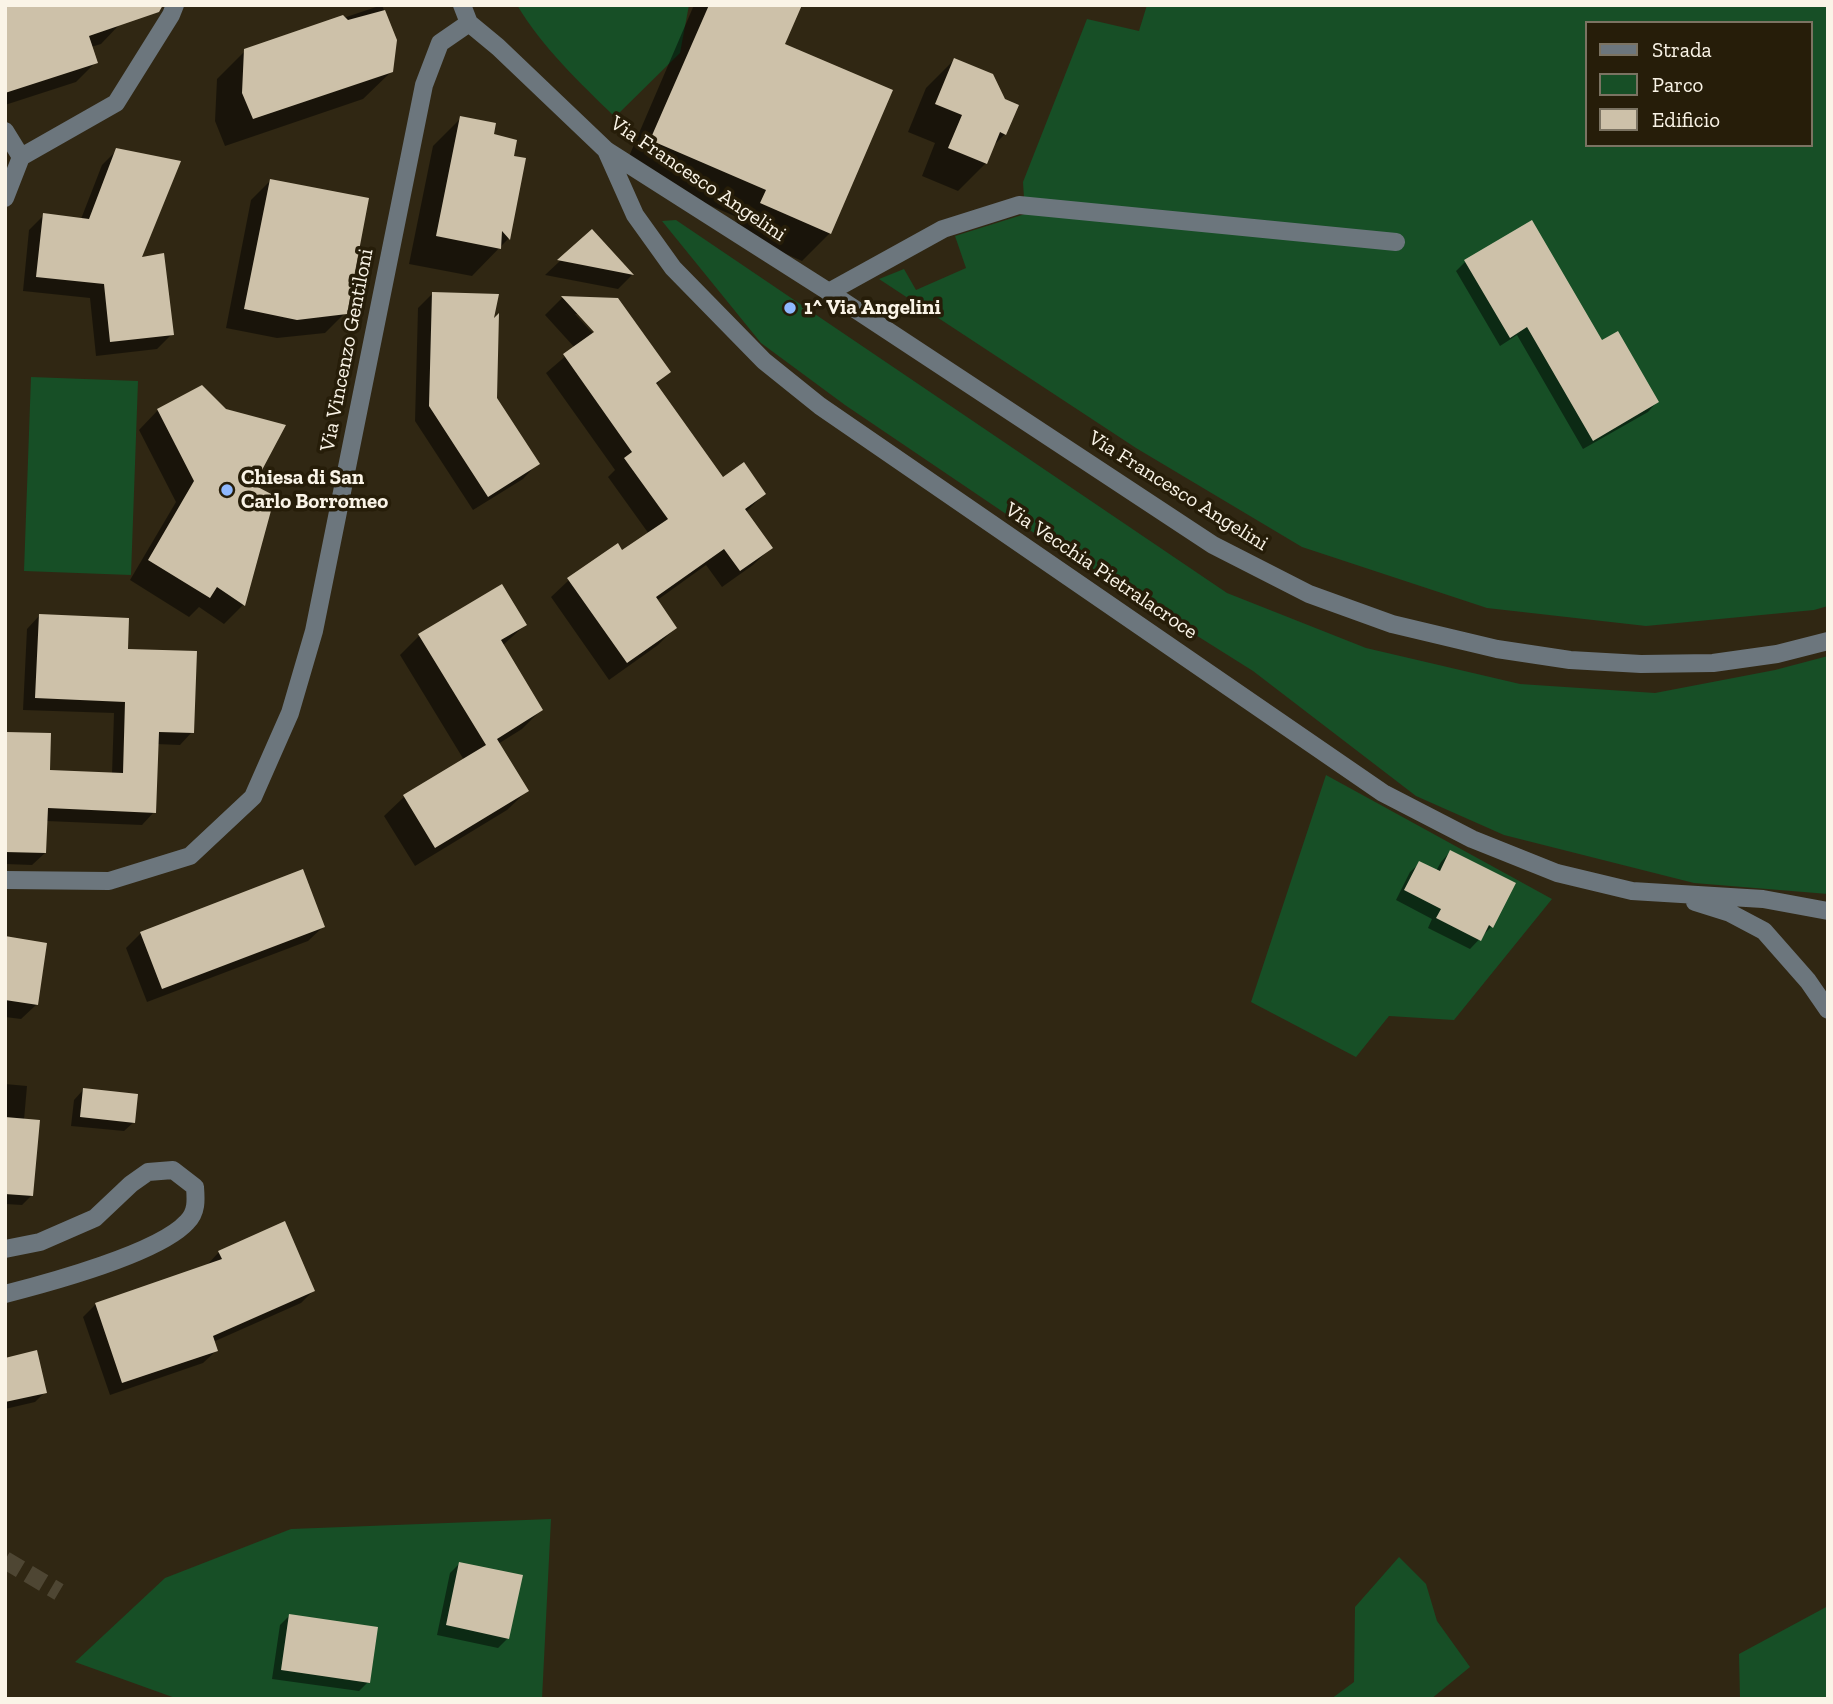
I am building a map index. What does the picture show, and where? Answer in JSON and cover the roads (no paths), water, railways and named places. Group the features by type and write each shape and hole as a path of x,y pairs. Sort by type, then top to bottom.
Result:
{"street":[{"path":"5,198 21,157 116,103 175,5"},
{"name":"Via Francesco Angelini","path":"462,5 469,23 498,47 606,150 829,292 1213,545 1309,594 1392,624 1497,649 1570,660 1641,664 1713,663 1777,654 1828,641"},
{"name":"Via Vincenzo Gentiloni","path":"5,880 109,881 190,856 253,797 290,713 314,631 424,85 440,43 469,23"},
{"path":"5,131 21,157"},
{"name":"Via Vecchia Pietralacroce","path":"606,150 635,215 673,268 764,361 820,407 1383,793 1472,839 1557,873 1632,891 1763,899 1828,911"},
{"path":"829,292 943,229 1019,205 1396,242"},
{"name":"Via Vecchia Pietralacroce","path":"1668,894 1730,914 1764,931 1808,981 1828,1010"},
{"path":"5,1249 40,1242 95,1218 148,1172 173,1170 195,1187 197,1206 187,1222 169,1236 144,1249 60,1280 5,1294"}],"tunnel":[{"path":"5,1560 59,1592"}],"place":[{"name":"1^ Via Angelini","path":"790,308"},
{"name":"Chiesa di San Carlo Borromeo","path":"227,490"}]}
